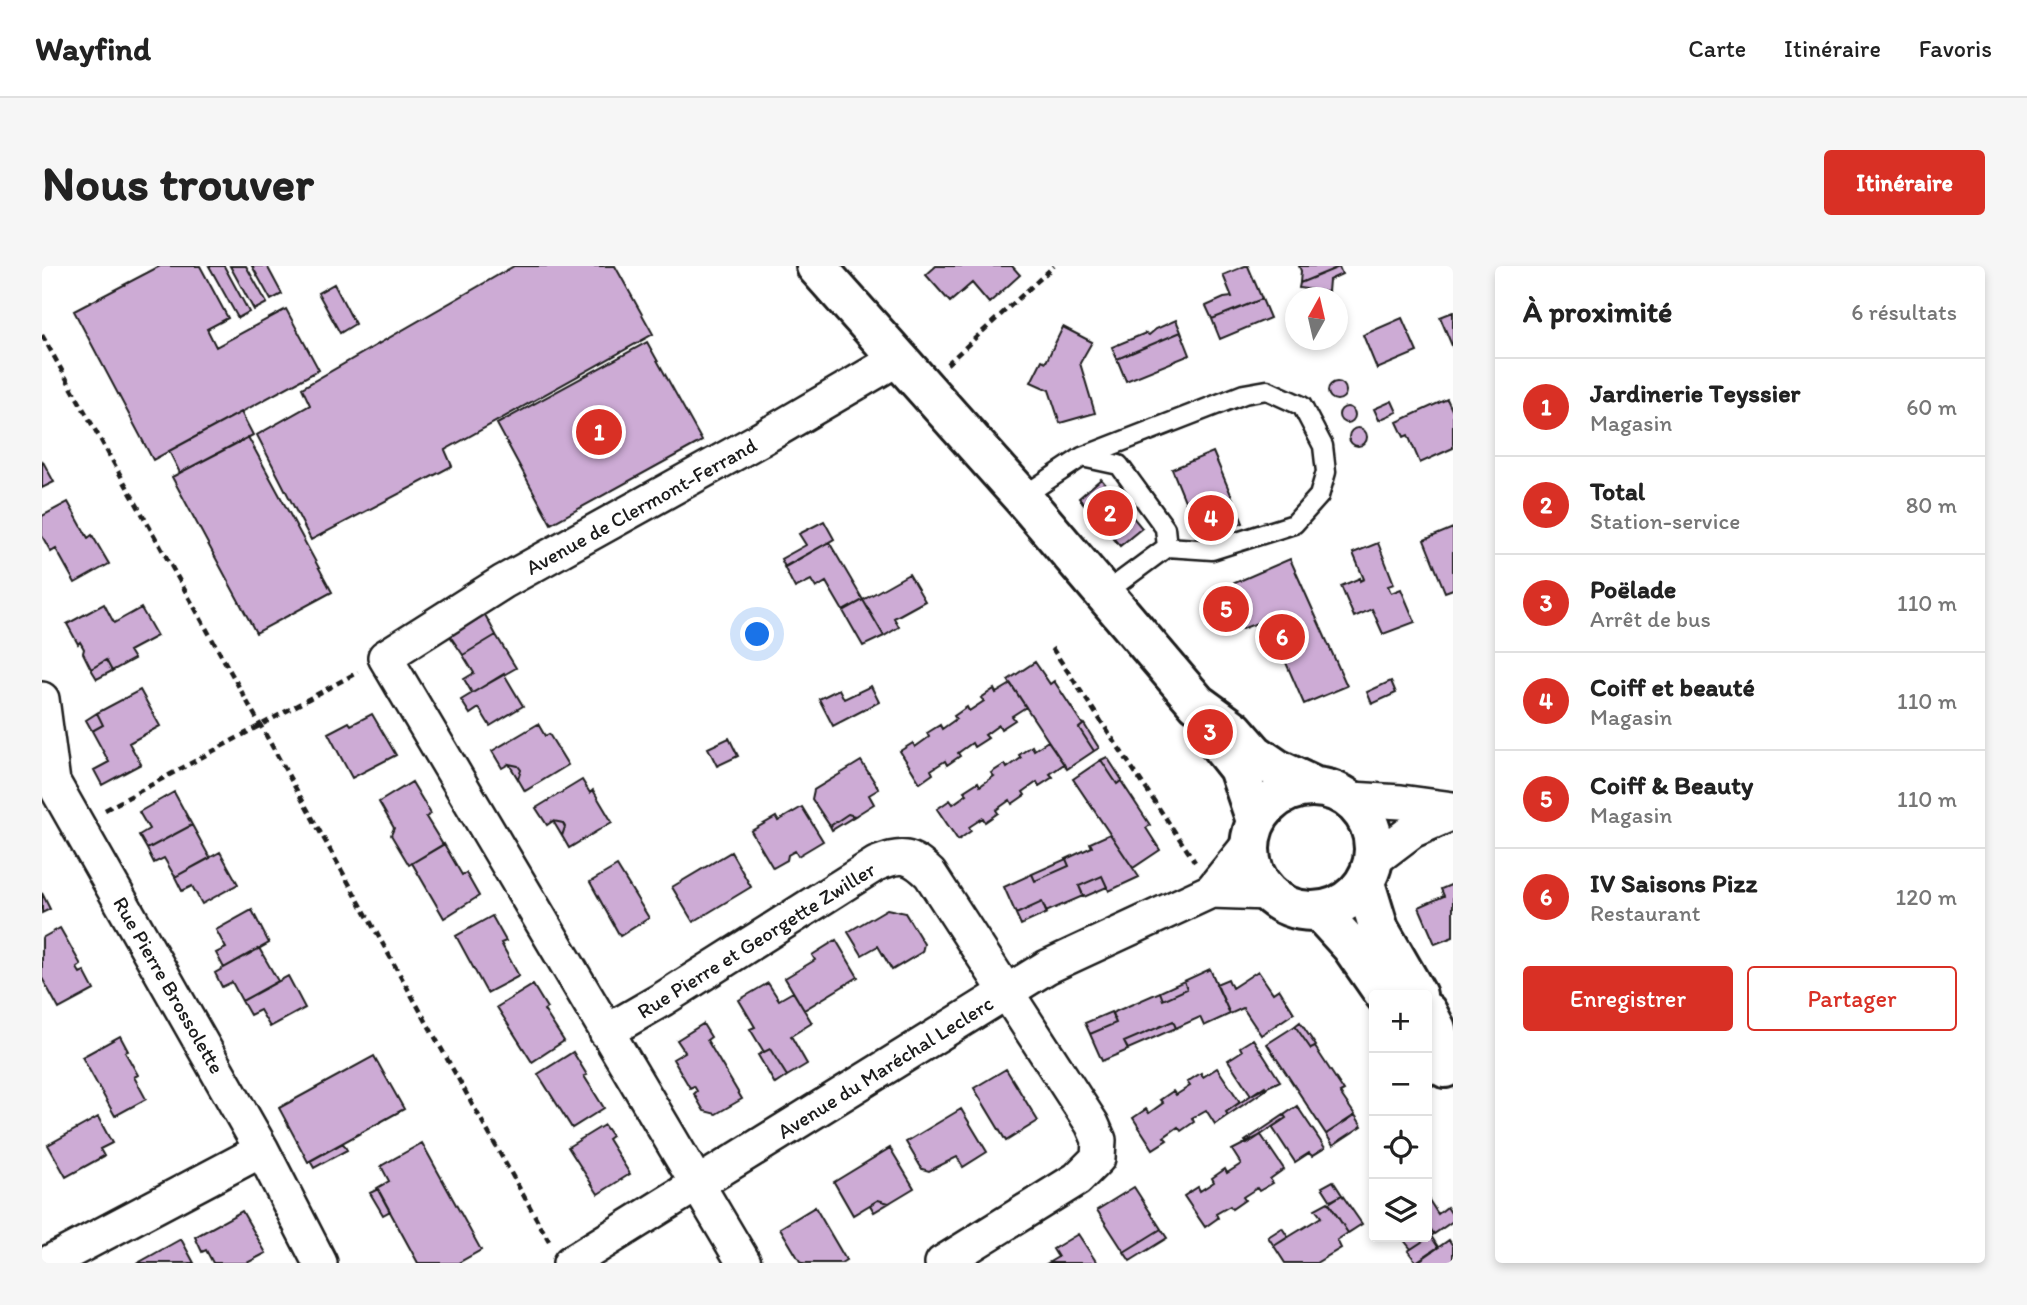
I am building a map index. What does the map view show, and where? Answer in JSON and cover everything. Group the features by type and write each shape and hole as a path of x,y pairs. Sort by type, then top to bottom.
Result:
{"street":[{"path":"816,266 1022,496 1197,703 1234,730 1255,754 1266,762 1311,785 1332,789 1351,799 1366,816 1374,837 1370,871 1379,929 1414,990"},
{"name":"Avenue de Clermont-Ferrand","path":"385,657 503,582 759,440 899,358"},
{"path":"385,657 744,1263"},
{"name":"Rue Pierre Brossolette","path":"42,699 53,782 262,1150 320,1263"},
{"path":"1197,703 1210,732 1238,768 1252,832 1251,862 1257,879 1268,893 1283,904 1300,911 1337,907 1353,897 1370,871 1412,831 1453,811"},
{"path":"1252,832 1269,802 1289,790 1311,785"},
{"path":"1351,799 1453,811"},
{"name":"Avenue du Maréchal Leclerc","path":"1212,891 1252,832"},
{"name":"Rue Pierre et Georgette Zwiller","path":"606,1032 876,864 895,857 914,859 930,874 1100,1140 1098,1158 1077,1179 942,1263"},
{"name":"Avenue du Maréchal Leclerc","path":"563,1257 698,1184 1047,967 1212,891 1268,893"},
{"path":"1319,911 1351,946 1382,990"},
{"path":"1432,1021 1436,1029 1442,1067"},
{"path":"48,1263 262,1150"}],"lane":[{"path":"1022,496 1082,457 1244,394 1267,390 1302,406 1323,446 1326,472 1319,496 1294,524 1212,550 1167,547 1105,593"},
{"path":"1082,457 1119,465 1165,528 1167,547"}],"path":[{"path":"924,386 1054,266"},
{"path":"42,335 260,727 563,1257"},
{"path":"1052,648 1196,862"},
{"path":"78,824 385,657"}],"building":[{"path":"160,266 200,266 228,318 207,329 216,347 286,309 319,370 153,460 74,311"},
{"path":"209,266 224,266 249,312 238,318"},
{"path":"230,266 246,266 267,303 254,310"},
{"path":"252,266 267,266 282,294 271,300"},
{"path":"514,266 615,266 653,334 445,450 452,466 311,540 257,435 310,405 302,388"},
{"path":"936,266 1012,266 1020,275 989,303 972,283 950,302 926,275"},
{"path":"1248,266 1262,299 1212,319 1206,306 1232,297 1223,275"},
{"path":"1299,266 1339,266 1339,267 1300,283"},
{"path":"1339,267 1342,274 1329,280 1328,287 1299,287 1300,283"},
{"path":"334,284 355,324 340,333 318,293"},
{"path":"1262,299 1270,318 1220,339 1212,319"},
{"path":"1453,312 1453,348 1440,317"},
{"path":"1402,318 1417,352 1377,369 1363,335"},
{"path":"1176,320 1181,332 1117,359 1112,347 1146,333 1149,335"},
{"path":"1063,327 1092,342 1080,363 1095,413 1060,423 1049,390 1031,382 1042,360 1046,362"},
{"path":"1181,332 1190,355 1126,381 1117,359"},
{"path":"647,342 702,441 551,524 497,424"},
{"path":"1337,382 1345,387 1346,391 1341,399 1337,400 1329,395 1328,391 1333,383"},
{"path":"1447,399 1453,412 1453,448 1420,463 1408,435 1404,437 1397,422"},
{"path":"1392,401 1397,412 1379,420 1374,409"},
{"path":"1347,407 1353,409 1353,421 1347,423 1341,421 1339,415 1341,409"},
{"path":"241,412 253,435 180,473 169,451"},
{"path":"1354,428 1362,428 1367,437 1365,444 1354,446 1349,441 1349,433"},
{"path":"248,437 332,592 256,633 172,477"},
{"path":"1213,452 1243,523 1201,540 1172,469"},
{"path":"42,460 54,482 42,488"},
{"path":"1101,479 1142,528 1120,546 1079,498"},
{"path":"68,502 88,538 92,535 109,564 75,583 56,549 51,552 42,536 42,516"},
{"path":"824,521 834,539 785,567 781,559 806,545 799,534"},
{"path":"1453,528 1453,589 1445,592 1424,540"},
{"path":"829,542 863,600 843,611 826,582 816,588 811,580 795,588 784,567"},
{"path":"1378,543 1394,584 1388,586 1391,593 1401,589 1415,622 1383,634 1372,609 1354,617 1341,586 1360,578 1360,581 1364,579 1353,553"},
{"path":"1290,559 1347,686 1304,704 1267,619 1242,629 1218,620 1207,595"},
{"path":"909,574 925,601 894,618 899,627 884,636 863,600"},
{"path":"863,600 884,636 863,646 843,611"},
{"path":"104,604 114,623 141,608 157,636 129,651 134,659 112,671 106,660 91,669 83,653 84,649 80,642 78,644 67,624"},
{"path":"484,613 496,635 463,655 448,633"},
{"path":"496,635 516,668 472,693 464,679 474,673 463,655"},
{"path":"106,660 112,671 97,679 91,669"},
{"path":"1035,662 1050,684 1054,681 1083,725 1079,728 1094,751 1067,769 1008,680"},
{"path":"504,674 523,706 490,726 479,708 470,714 461,700"},
{"path":"1391,681 1396,693 1372,704 1367,692"},
{"path":"1011,684 1026,707 1012,716 1015,720 1001,729 999,725 985,735 988,738 974,747 972,743 947,765 945,761 931,770 933,774 920,783 900,751 913,743 915,747 929,737 927,733 940,725 942,729 967,707 969,711 984,701 981,698 994,689 996,693"},
{"path":"871,686 879,702 833,726 819,699 839,689 844,699"},
{"path":"140,690 160,726 129,743 141,764 102,785 94,770 109,762 92,731 103,725 97,713"},
{"path":"97,713 103,725 92,731 86,720"},
{"path":"372,714 396,755 352,778 328,733"},
{"path":"538,724 545,736 549,734 568,765 525,791 518,779 521,770 518,766 509,764 502,768 492,751"},
{"path":"1084,724 1099,748 1094,751 1079,728"},
{"path":"729,738 738,756 717,766 708,748"},
{"path":"1048,741 1064,764 1050,774 1053,777 1039,786 1037,782 1023,792 1025,795 1012,804 1010,800 985,822 983,818 969,827 971,831 958,840 937,809 950,800 953,804 967,794 964,791 978,782 980,786 994,776 991,773 1005,764 1007,768 1032,746 1034,750"},
{"path":"1107,757 1122,780 1117,784 1101,760"},
{"path":"1101,760 1117,784 1121,781 1150,825 1146,828 1160,850 1133,868 1073,779"},
{"path":"861,761 879,789 869,795 874,804 855,816 848,814 830,826 812,799 814,790"},
{"path":"509,764 518,766 521,770 518,779"},
{"path":"582,780 590,793 593,790 612,822 569,848 562,836 565,827 563,823 553,821 547,825 536,808"},
{"path":"412,782 431,814 426,817 443,845 409,865 391,835 394,828 379,802"},
{"path":"174,792 192,825 147,849 139,835 149,829 139,812"},
{"path":"802,807 823,841 798,856 795,851 788,855 787,860 773,868 751,831 776,817 778,821"},
{"path":"848,814 855,816 832,830 830,826"},
{"path":"553,821 563,823 565,827 562,836"},
{"path":"192,825 210,858 175,877 164,858 154,863 147,849"},
{"path":"1110,834 1139,877 1109,891 1102,876 1079,886 1083,896 1046,912 1042,902 1016,914 1004,887 1032,874 1035,881 1069,866 1066,859 1092,847 1090,843"},
{"path":"444,844 462,875 466,873 479,896 444,918 412,863"},
{"path":"220,852 238,884 202,904 192,886 182,891 175,877"},
{"path":"731,852 751,887 693,922 672,887"},
{"path":"1066,859 1069,866 1035,881 1032,874"},
{"path":"617,866 649,918 620,936 590,882"},
{"path":"1102,876 1107,887 1084,897 1079,886"},
{"path":"1453,884 1453,937 1435,944 1419,907 1444,896 1441,889"},
{"path":"42,893 50,909 42,913"},
{"path":"1042,902 1047,913 1021,925 1016,914"},
{"path":"887,909 905,913 924,944 922,952 892,970 878,946 862,955 848,932"},
{"path":"252,910 269,943 224,968 216,953 226,948 216,930"},
{"path":"492,916 506,941 501,943 519,976 487,993 456,936"},
{"path":"60,928 81,965 77,968 80,973 84,971 94,990 59,1009 42,978 42,938"},
{"path":"836,940 858,977 804,1010 785,978 815,960 812,955"},
{"path":"259,948 278,981 242,1001 232,982 222,987 215,973"},
{"path":"1210,969 1230,1014 1204,1026 1200,1017 1176,1028 1173,1021 1124,1042 1128,1050 1102,1061 1090,1034 1116,1023 1112,1013 1160,992 1163,1000 1187,989 1184,981"},
{"path":"1258,971 1273,993 1279,989 1294,1013 1261,1035 1243,1008 1230,1014 1216,984 1228,979 1232,988"},
{"path":"288,976 305,1008 270,1027 260,1010 250,1015 242,1001"},
{"path":"1184,981 1187,989 1163,1000 1160,992"},
{"path":"768,983 779,1000 793,992 812,1023 791,1036 807,1064 787,1076 770,1049 764,1052 750,1029 755,1027 739,1000"},
{"path":"533,985 547,1008 544,1010 564,1041 532,1062 497,1007"},
{"path":"1111,1012 1116,1023 1090,1034 1085,1023"},
{"path":"1173,1021 1176,1028 1128,1049 1124,1042"},
{"path":"1300,1022 1316,1046 1311,1049 1295,1026"},
{"path":"703,1024 711,1037 707,1040 742,1099 716,1114 704,1111 694,1094 697,1091 694,1086 690,1088 673,1059 685,1052 677,1040"},
{"path":"1295,1026 1311,1049 1315,1047 1344,1091 1340,1093 1355,1115 1326,1134 1267,1044"},
{"path":"120,1036 128,1051 125,1052 138,1075 134,1077 146,1099 115,1116 82,1057"},
{"path":"1253,1039 1280,1081 1251,1095 1228,1060 1242,1051 1240,1047"},
{"path":"770,1049 787,1076 775,1084 758,1055"},
{"path":"573,1052 604,1108 572,1128 538,1074"},
{"path":"374,1056 404,1109 308,1162 279,1108"},
{"path":"1217,1068 1240,1102 1215,1124 1206,1110 1192,1118 1194,1122 1181,1131 1178,1127 1164,1137 1167,1140 1153,1149 1133,1118 1146,1109 1149,1113 1163,1103 1160,1100 1173,1091 1176,1095 1190,1086 1187,1082 1201,1073 1203,1077"},
{"path":"1006,1069 1038,1121 1006,1141 974,1088"},
{"path":"1265,1086 1267,1089 1228,1115 1226,1112"},
{"path":"1297,1106 1325,1148 1312,1156 1309,1153 1295,1162 1272,1127 1286,1118 1284,1115"},
{"path":"961,1109 987,1152 963,1167 957,1157 929,1171 922,1169 906,1142"},
{"path":"1284,1115 1286,1118 1247,1144 1245,1141"},
{"path":"1355,1115 1362,1126 1333,1145 1326,1134"},
{"path":"98,1117 112,1143 100,1149 104,1156 66,1177 48,1145"},
{"path":"604,1125 612,1136 608,1139 630,1174 598,1194 568,1147"},
{"path":"1261,1135 1284,1169 1270,1179 1273,1183 1259,1191 1257,1188 1243,1197 1245,1200 1232,1209 1230,1206 1216,1214 1218,1218 1205,1227 1184,1196 1198,1187 1200,1191 1214,1182 1212,1178 1225,1169 1227,1173 1241,1164 1232,1150"},
{"path":"343,1143 347,1150 314,1168 310,1161"},
{"path":"422,1143 481,1250 458,1263 418,1263 377,1188 389,1181 381,1166"},
{"path":"890,1148 914,1188 889,1203 878,1200 853,1215 834,1182"},
{"path":"1333,1181 1342,1195 1331,1201 1322,1187"},
{"path":"1134,1187 1161,1229 1124,1252 1097,1210"},
{"path":"378,1189 390,1211 383,1215 370,1193"},
{"path":"1342,1195 1362,1224 1348,1233 1329,1203"},
{"path":"878,1200 889,1203 874,1212 870,1205"},
{"path":"1328,1202 1348,1233 1337,1240 1341,1248 1316,1263 1285,1263 1274,1246 1321,1217 1315,1209"},
{"path":"1432,1205 1438,1214 1447,1207 1453,1221 1434,1234"},
{"path":"815,1207 846,1260 841,1263 801,1263 780,1228"},
{"path":"242,1211 266,1253 247,1263 213,1263 206,1250 202,1252 195,1237"},
{"path":"1282,1228 1288,1237 1274,1246 1268,1237"},
{"path":"1161,1229 1167,1238 1130,1261 1124,1252"},
{"path":"1078,1234 1097,1263 1048,1263 1058,1257 1053,1249"},
{"path":"1432,1238 1438,1247 1416,1262 1408,1251 1422,1242 1432,1242"},
{"path":"181,1239 194,1263 138,1263"},
{"path":"1449,1240 1453,1246 1453,1263 1416,1263"},
{"path":"1405,1242 1422,1242 1411,1249"}],"place":[{"name":"Jardinerie Teyssier","path":"599,432"},
{"name":"Total","path":"1110,513"},
{"name":"Coiff et beauté","path":"1211,518"},
{"name":"Coiff & Beauty","path":"1226,609"},
{"name":"IV Saisons Pizz","path":"1282,637"},
{"name":"Poëlade","path":"1210,732"}]}
